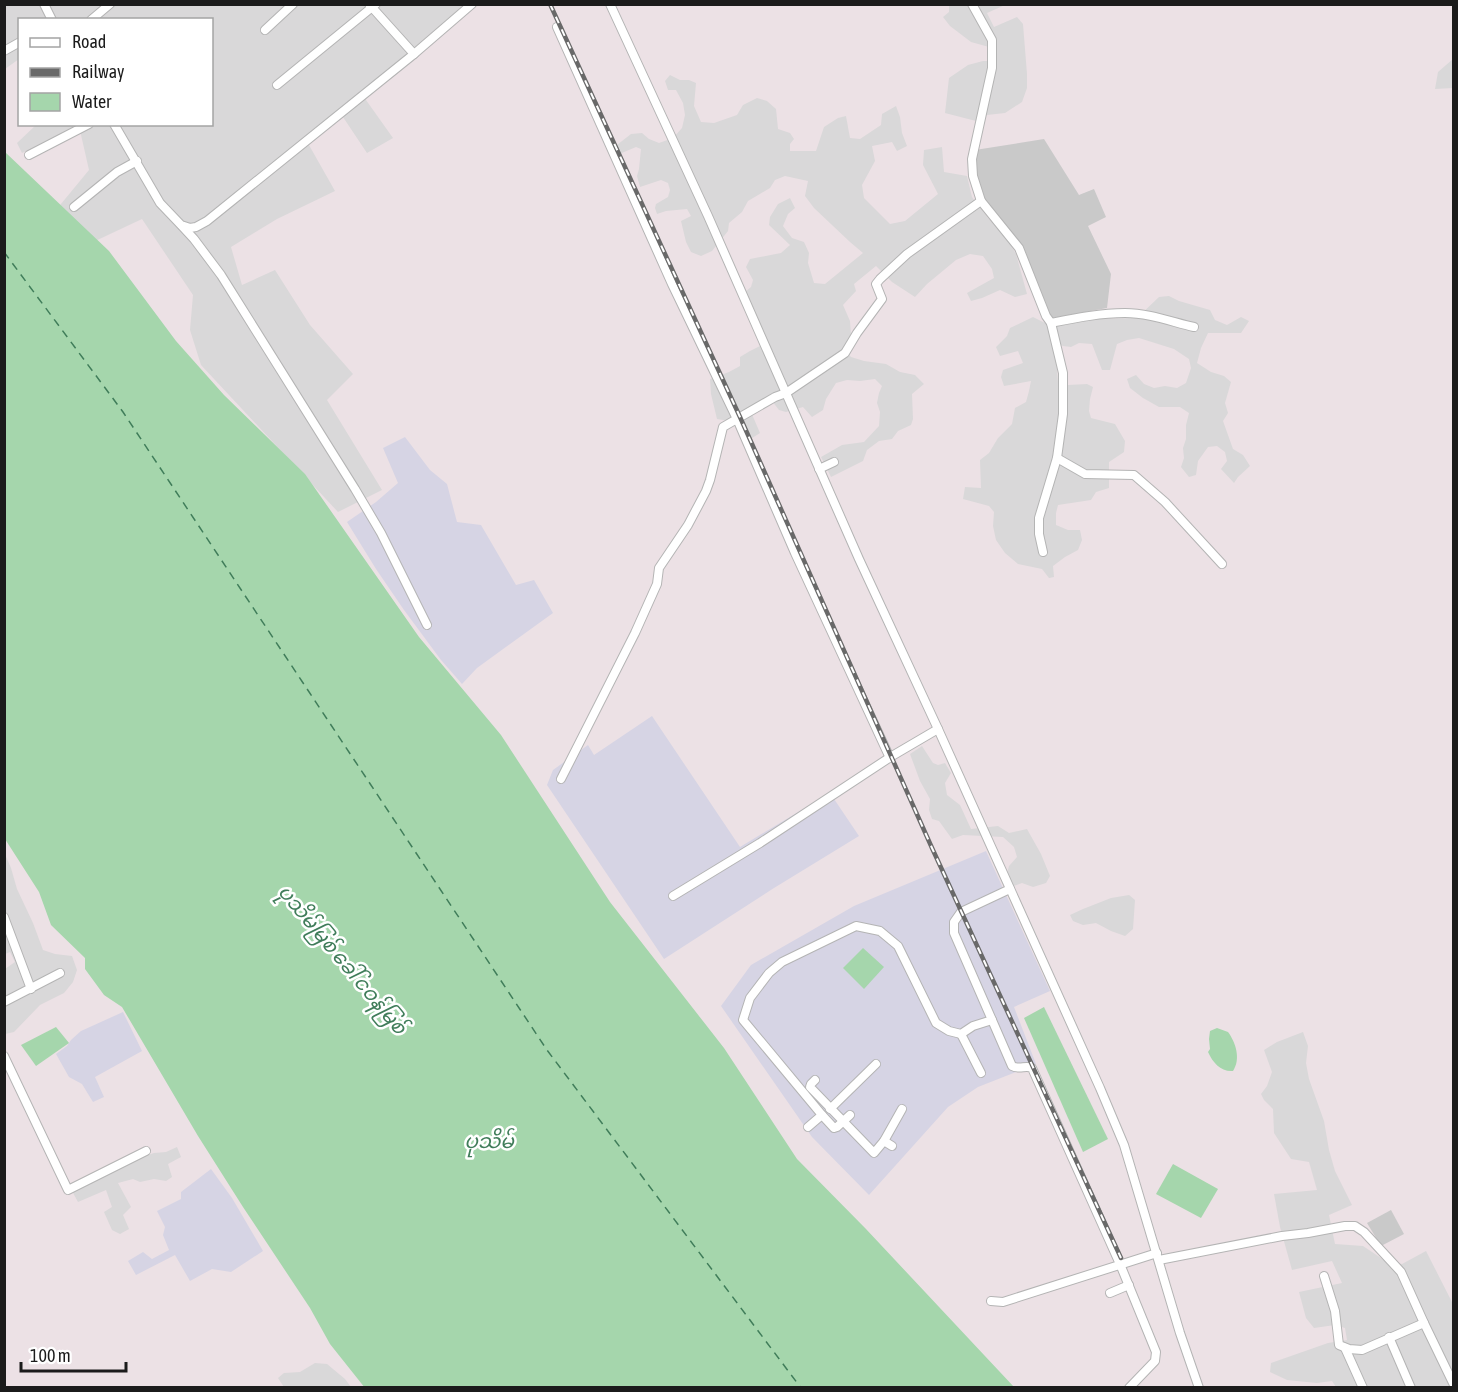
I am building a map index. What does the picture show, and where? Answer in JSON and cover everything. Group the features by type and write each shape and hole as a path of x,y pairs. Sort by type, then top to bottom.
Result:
{"street":[{"path":"44,4 51,18"},
{"path":"94,18 110,4"},
{"path":"265,30 294,4"},
{"path":"182,225 190,228 207,221 414,54 472,4"},
{"path":"610,4 708,216 819,469 1124,1145 1180,1333 1199,1388"},
{"path":"972,4 992,40 993,68 972,159 974,176 981,201 1019,248 1046,316 1051,323 1063,373 1063,414 1057,458 1039,518 1039,534 1043,552"},
{"path":"277,85 372,6 414,54"},
{"path":"556,27 890,758"},
{"path":"4,51 18,43"},
{"path":"29,155 85,126"},
{"path":"115,126 137,161 148,185 160,202 194,239 220,275 355,489 381,533 427,625"},
{"path":"74,207 117,172 137,161"},
{"path":"561,779 657,585 659,567 688,525 706,491 723,427 786,393 845,352 856,333 882,299 876,284 880,279 907,254 981,201"},
{"path":"1051,323 1093,315 1127,313 1194,327"},
{"path":"1057,458 1085,474 1134,475 1165,502 1222,564"},
{"path":"819,469 834,462"},
{"path":"673,896 938,729"},
{"path":"1010,889 961,912 954,922 954,933 1012,1066 1032,1068 1120,1264 1156,1352 1155,1361 1129,1388"},
{"path":"4,917 31,989"},
{"path":"850,1115 834,1128 743,1020 750,998 782,962 856,926 880,931 898,946 936,1023 949,1031 961,1034 973,1026 992,1020"},
{"path":"4,1002 60,973"},
{"path":"961,1034 981,1073"},
{"path":"4,1056 68,1190 146,1151"},
{"path":"830,1109 876,1064"},
{"path":"815,1080 810,1087 874,1153 903,1109"},
{"path":"808,1127 822,1115"},
{"path":"884,1141 892,1146"},
{"path":"991,1300 1003,1302 1097,1275 1120,1264 1158,1256 1355,1226 1364,1232 1401,1272 1454,1385"},
{"path":"1324,1276 1335,1311 1339,1345 1362,1350 1424,1323"},
{"path":"1110,1293 1129,1285"},
{"path":"1389,1337 1411,1388"},
{"path":"1346,1348 1363,1388"}],"shaded area":[{"path":"949,4 1005,5 987,13 994,27 1017,17 1023,24 1027,88 1022,102 1005,113 987,115 976,121 945,113 949,78 968,65 989,61 989,47 971,42 950,26 943,17 949,12"},
{"path":"5,5 464,5 361,93 393,138 367,153 339,111 305,138 335,191 277,219 231,247 242,285 275,270 310,325 353,374 327,400 382,490 338,512 201,365 190,330 193,295 142,219 91,243 56,210 89,170 79,126 213,126 213,18 18,18 18,60 5,69"},
{"path":"1453,59 1453,88 1435,89 1438,72"},
{"path":"670,75 680,80 696,83 694,106 701,122 714,123 737,115 743,105 757,98 767,101 776,109 778,129 790,133 794,139 790,144 790,151 816,151 824,127 846,116 850,138 860,139 881,125 882,114 896,106 907,146 897,151 892,142 872,146 875,161 862,185 864,198 890,224 905,221 938,194 923,165 924,150 942,147 944,172 967,176 972,197 1007,239 1016,254 1027,294 1015,297 1000,290 971,301 967,293 994,278 992,269 983,256 970,254 956,260 915,297 892,282 876,266 854,284 856,291 843,305 850,321 851,335 843,348 851,357 886,364 900,372 915,375 924,384 912,394 913,419 911,425 898,431 892,439 879,441 867,450 863,461 831,477 821,457 842,445 864,442 879,426 880,412 877,403 882,386 875,379 847,380 836,383 826,399 823,410 812,417 803,407 786,412 779,410 772,401 751,412 760,433 749,440 738,419 729,421 717,419 710,379 740,366 740,357 766,343 745,292 751,287 753,280 746,267 750,259 781,253 790,245 769,225 770,217 778,204 790,198 795,208 788,214 783,226 792,238 804,242 809,253 808,263 814,283 825,284 863,253 814,208 805,196 808,181 785,176 775,180 770,188 748,201 742,212 729,223 728,231 712,251 701,256 691,252 681,221 691,216 687,209 657,214 655,208 656,204 668,197 670,190 668,183 661,180 640,187 637,176 641,149 636,147 617,155 613,148 631,134 642,133 659,143 673,138 682,128 685,115 683,103 676,90 668,90 665,81"},
{"path":"35,126 79,126 22,153 17,143"},
{"path":"1044,139 1079,195 1094,189 1106,217 1088,226 1111,274 1107,308 1053,318 1042,312 1021,259 981,192 974,167 975,150"},
{"path":"1169,296 1210,310 1215,320 1227,325 1241,317 1249,321 1241,333 1208,333 1197,363 1211,372 1224,376 1231,382 1225,403 1228,413 1223,421 1233,449 1243,455 1250,466 1234,483 1221,469 1227,461 1225,452 1217,446 1208,447 1198,461 1196,475 1189,477 1181,467 1189,413 1180,407 1159,407 1130,388 1127,379 1136,375 1144,384 1154,388 1165,386 1177,388 1186,383 1191,368 1189,359 1174,349 1139,338 1127,340 1117,344 1110,370 1102,370 1092,344 1079,343 1071,347 1055,342 1058,382 1068,385 1087,384 1093,387 1089,411 1091,418 1115,424 1125,441 1124,452 1109,462 1109,488 1096,492 1091,500 1058,505 1056,525 1068,530 1080,530 1082,540 1078,550 1053,566 1054,577 1049,578 1042,569 1018,564 1005,553 996,540 993,526 994,512 989,506 963,499 965,487 981,488 980,460 989,453 998,438 1012,424 1015,408 1026,402 1029,391 1031,381 1004,386 1001,377 1003,370 1023,363 1018,351 1000,356 996,347 1007,336 1010,328 1033,317 1045,323 1082,319 1137,318 1159,297"},
{"path":"405,437 430,470 447,484 457,522 481,525 516,585 534,580 553,613 477,668 462,684 404,610 347,522 398,483 383,448"},
{"path":"652,716 740,847 830,793 859,836 664,959 547,785 553,770 588,745 594,755"},
{"path":"922,746 933,763 938,765 945,763 951,773 945,783 947,795 960,805 971,829 998,826 1009,833 1027,829 1050,876 1046,883 1033,887 1022,883 1011,887 1006,877 1009,866 1017,857 1014,847 1003,837 963,835 952,839 939,821 932,819 929,810 930,799 920,781 910,754"},
{"path":"986,851 1050,991 1014,1007 1036,1064 978,1087 948,1107 869,1195 812,1137 721,1006 751,965 854,906"},
{"path":"4,852 43,950 72,956 77,970 73,982 64,993 40,1005 14,1032 5,1034 5,969 15,962 10,952 5,954"},
{"path":"1129,895 1135,900 1133,929 1125,936 1096,923 1083,925 1073,921 1070,915 1111,898"},
{"path":"123,1012 142,1051 95,1077 104,1097 93,1102 82,1084 69,1077 56,1054 81,1031"},
{"path":"1303,1032 1308,1046 1306,1063 1309,1079 1324,1121 1329,1150 1335,1171 1352,1205 1329,1215 1335,1244 1363,1246 1387,1262 1402,1264 1426,1251 1453,1304 1453,1387 1336,1387 1332,1381 1317,1383 1287,1380 1270,1372 1271,1363 1328,1343 1347,1340 1345,1328 1335,1325 1314,1328 1306,1318 1299,1292 1342,1283 1332,1261 1292,1270 1274,1194 1317,1190 1309,1162 1291,1159 1274,1133 1273,1109 1261,1094 1272,1072 1264,1050 1277,1042"},
{"path":"177,1147 181,1157 168,1164 172,1177 166,1181 154,1179 140,1182 133,1179 118,1183 131,1207 123,1215 129,1229 120,1234 112,1230 104,1212 112,1207 106,1190 78,1202 72,1191 131,1161"},
{"path":"211,1169 232,1198 263,1251 231,1272 212,1269 190,1281 175,1255 136,1275 128,1261 143,1252 152,1259 169,1250 163,1235 165,1227 157,1211 181,1199 181,1192"},
{"path":"1391,1210 1404,1234 1381,1246 1367,1223"},
{"path":"315,1363 327,1364 351,1387 284,1387 278,1378 284,1373 300,1372"}],"water":[{"name":"ပုသိမ်","path":"5,152 109,251 176,341 224,395 305,474 419,637 501,735 610,902 724,1048 797,1159 1014,1387 365,1388 330,1344 310,1308 198,1136 122,1007 104,995 85,969 85,958 51,925 39,892 5,839"},
{"path":"863,948 884,967 864,989 843,968"},
{"path":"1044,1007 1108,1139 1083,1152 1024,1018"},
{"path":"56,1027 69,1043 36,1066 21,1045"},
{"path":"1217,1028 1228,1032 1235,1046 1237,1061 1233,1071 1218,1066 1208,1052 1210,1031"},
{"path":"1173,1164 1218,1189 1201,1218 1156,1194"}],"ferry route":[{"path":"4,252 123,412 547,1050 801,1388"}],"railway":[{"path":"550,4 740,417 932,848 1121,1258"}],"water label":[{"name":"ပုသိမ်မြစ် ခေါ် ငဝန်မြစ်","path":"343,959"}]}
